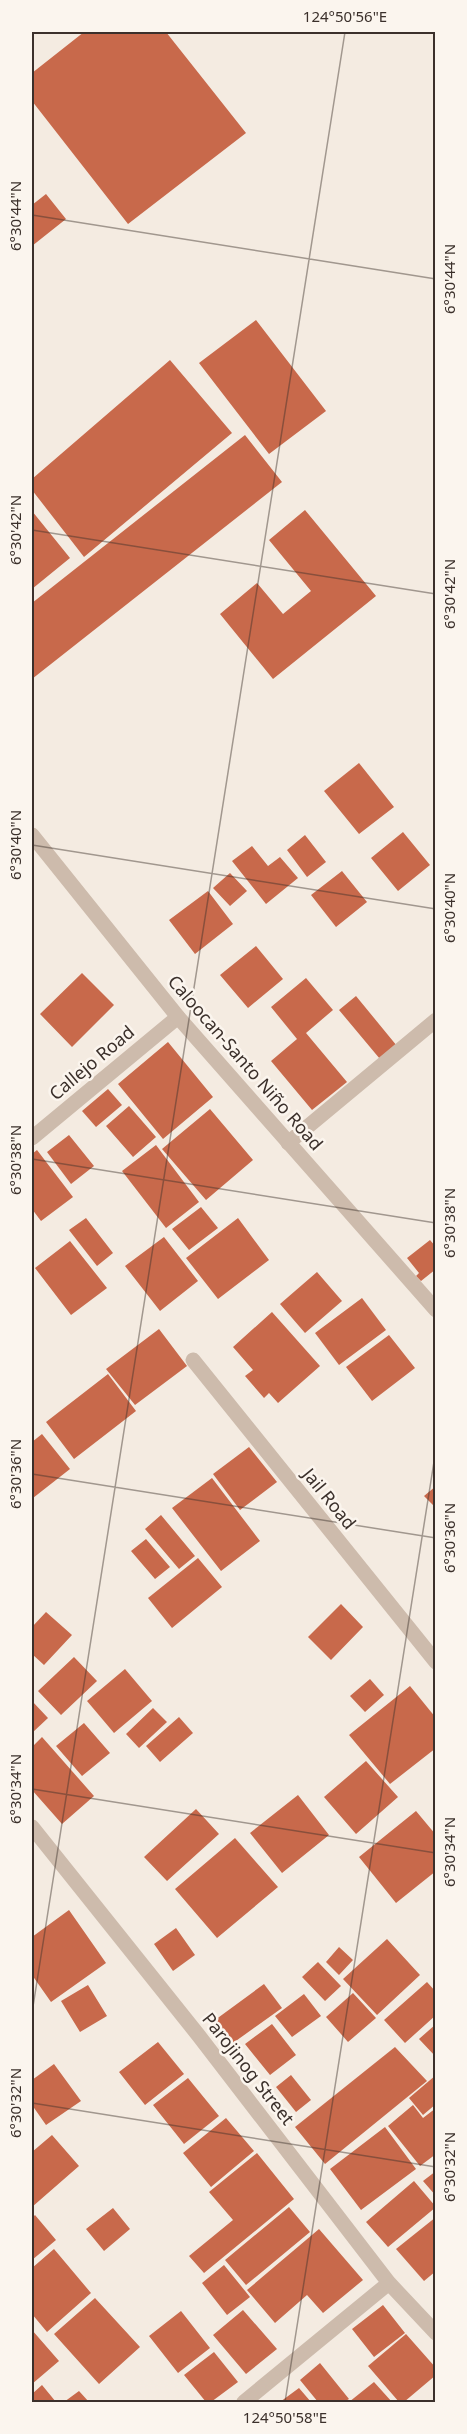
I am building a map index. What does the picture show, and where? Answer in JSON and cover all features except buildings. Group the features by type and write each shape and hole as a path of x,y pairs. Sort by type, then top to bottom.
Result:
{"street":[{"name":"Caloocan-Santo Niño Road","path":"32,835 178,1017 435,1310"},
{"name":"Callejo Road","path":"32,1138 178,1017"},
{"path":"288,1143 435,1020"},
{"name":"Jail Road","path":"193,1360 435,1662"},
{"name":"Parojinog Street","path":"32,1827 199,2036 389,2283 435,2333"},
{"path":"244,2403 389,2283"}]}
